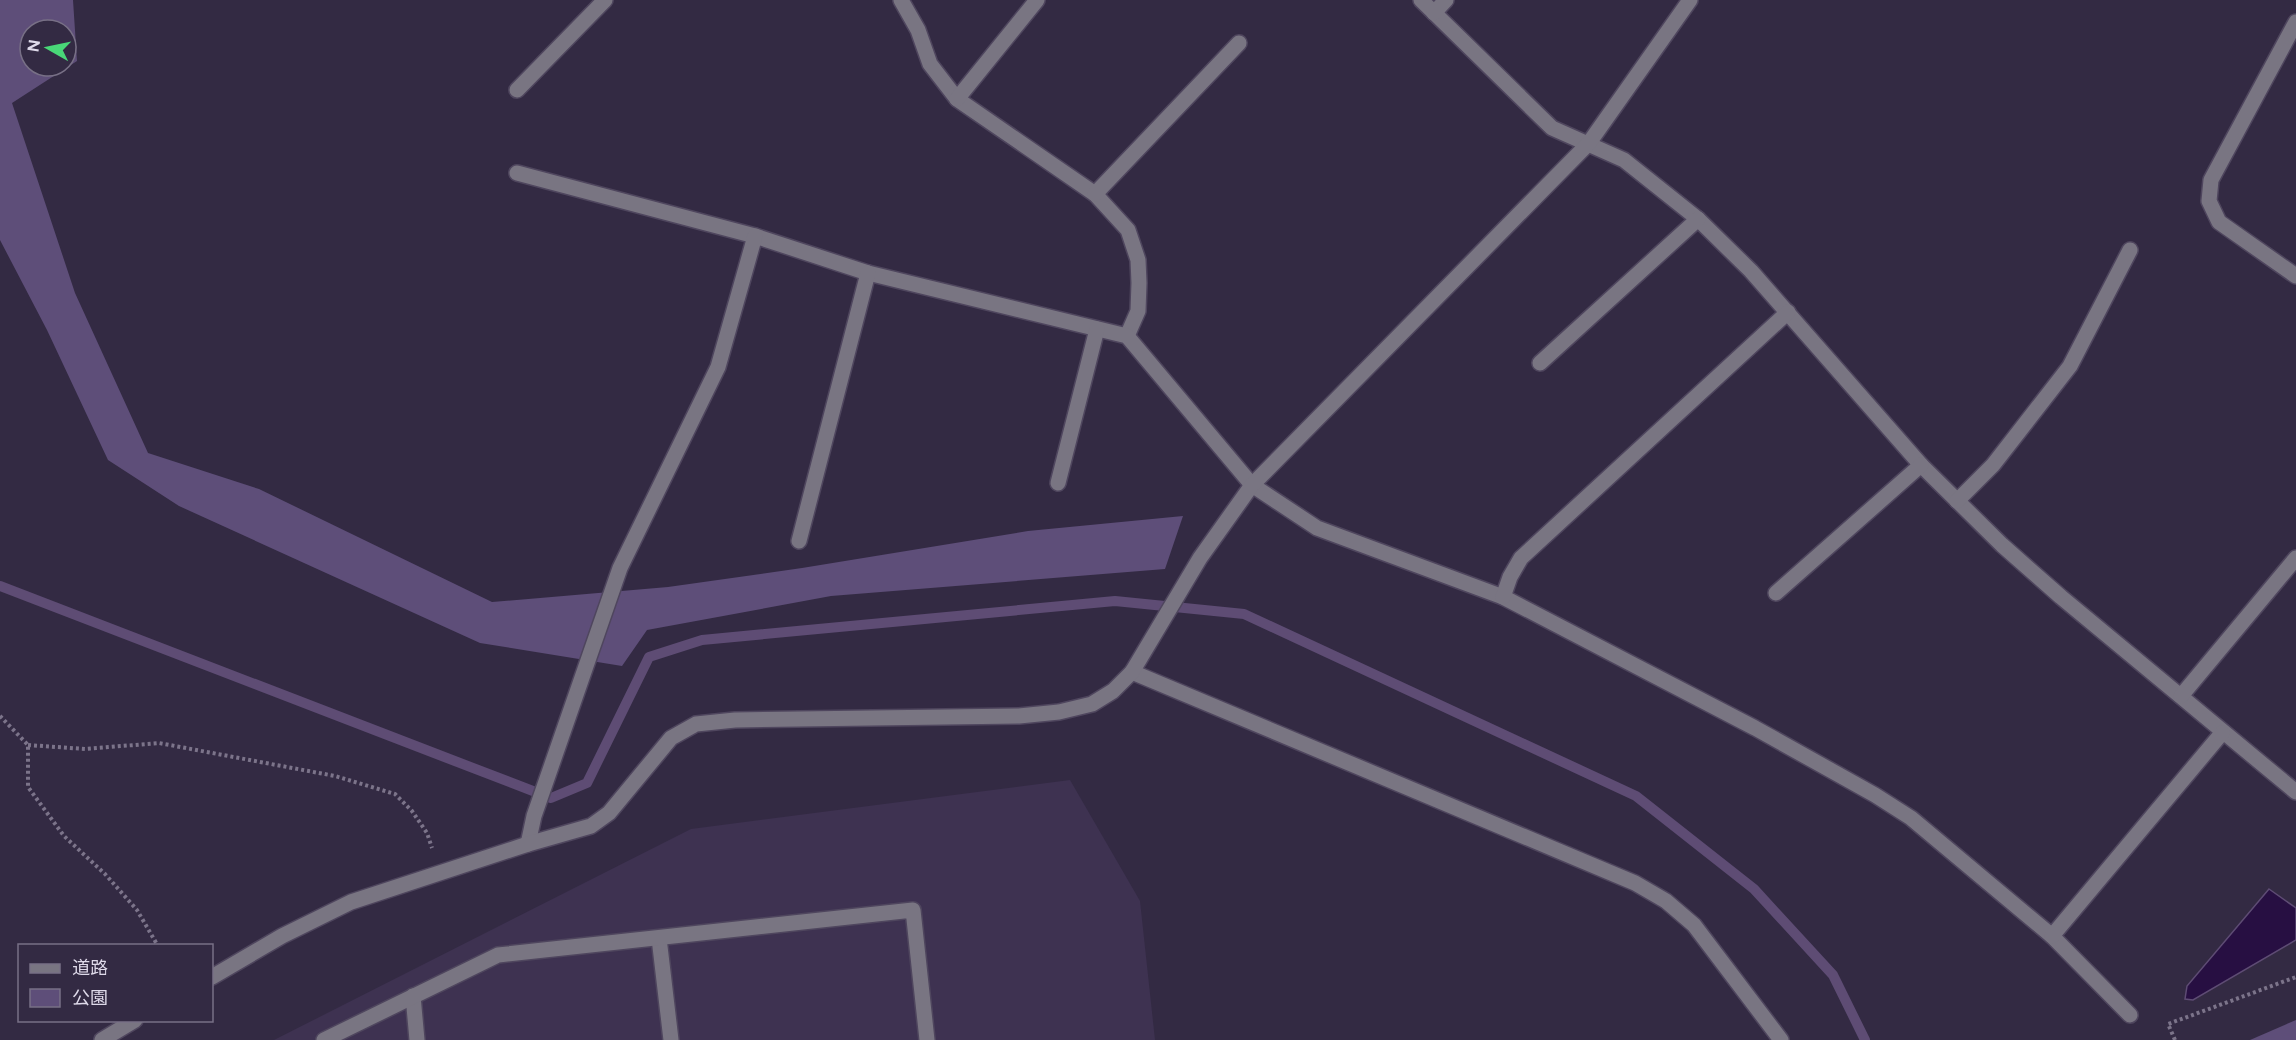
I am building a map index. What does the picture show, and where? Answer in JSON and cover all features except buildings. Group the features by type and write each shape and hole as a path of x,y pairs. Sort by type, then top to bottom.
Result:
{"street":[{"path":"517,90 605,0"},
{"path":"901,0 918,30 930,64 957,99 1095,194 1128,230 1138,260 1138,311 1127,336"},
{"path":"957,99 1037,0"},
{"path":"1421,0 1552,128 1624,160 1698,219 1751,271 1921,465 1957,501 2061,597 2181,696 2222,733 2296,792"},
{"path":"1434,13 1446,0"},
{"path":"213,976 282,936 351,902 528,844 591,826 609,813 671,738 696,724 735,720 1019,716 1059,712 1092,704 1113,691 1132,672 1200,558 1252,485 1589,143 1690,0"},
{"path":"2296,22 2211,180 2209,201 2219,222 2296,274"},
{"path":"1095,194 1239,44"},
{"path":"517,173 755,236 868,273 1127,336 1252,485 1317,528 1503,597 1755,728 1875,795 1911,818 2052,936 2130,1016"},
{"path":"1540,363 1698,219"},
{"path":"528,844 534,816 620,568 718,367 755,236"},
{"path":"1957,501 1993,465 2070,366 2130,250"},
{"path":"799,542 868,273"},
{"path":"1503,597 1510,577 1521,558 1788,312"},
{"path":"1058,483 1097,329"},
{"path":"1776,593 1921,465"},
{"path":"2181,696 2296,558"},
{"path":"1132,672 1635,884 1666,901 1694,925 1781,1040"},
{"path":"2052,936 2222,733"},
{"path":"324,1040 498,955 914,910 927,1040"},
{"path":"659,938 671,1040"},
{"path":"413,996 417,1040"},
{"path":"102,1040 132,1022"}],"path":[{"path":"0,716 28,745 86,749 159,743 335,776 395,794 412,811 427,833 440,873"},
{"path":"28,745 28,787 64,836 105,874 137,910 157,944"},
{"path":"2175,1040 2168,1024 2296,976"}],"shaded area":[{"path":"1070,780 1140,901 1155,1040 274,1040 691,829"},
{"path":"2269,889 2296,908 2296,940 2193,1000 2185,999 2187,986"}],"green space":[{"path":"0,0 73,0 74,18 18,18 18,78 51,78 12,103 75,293 148,453 259,489 492,602 668,587 802,568 1028,531 1183,516 1165,569 831,596 647,630 622,666 480,643 179,506 108,460 47,330 0,240"},
{"path":"2296,1020 2296,1040 2250,1040"}],"waterway":[{"path":"0,586 551,798 587,783 649,657 702,640 1115,601 1244,614 1636,796 1754,889 1833,975 1865,1040"}]}
